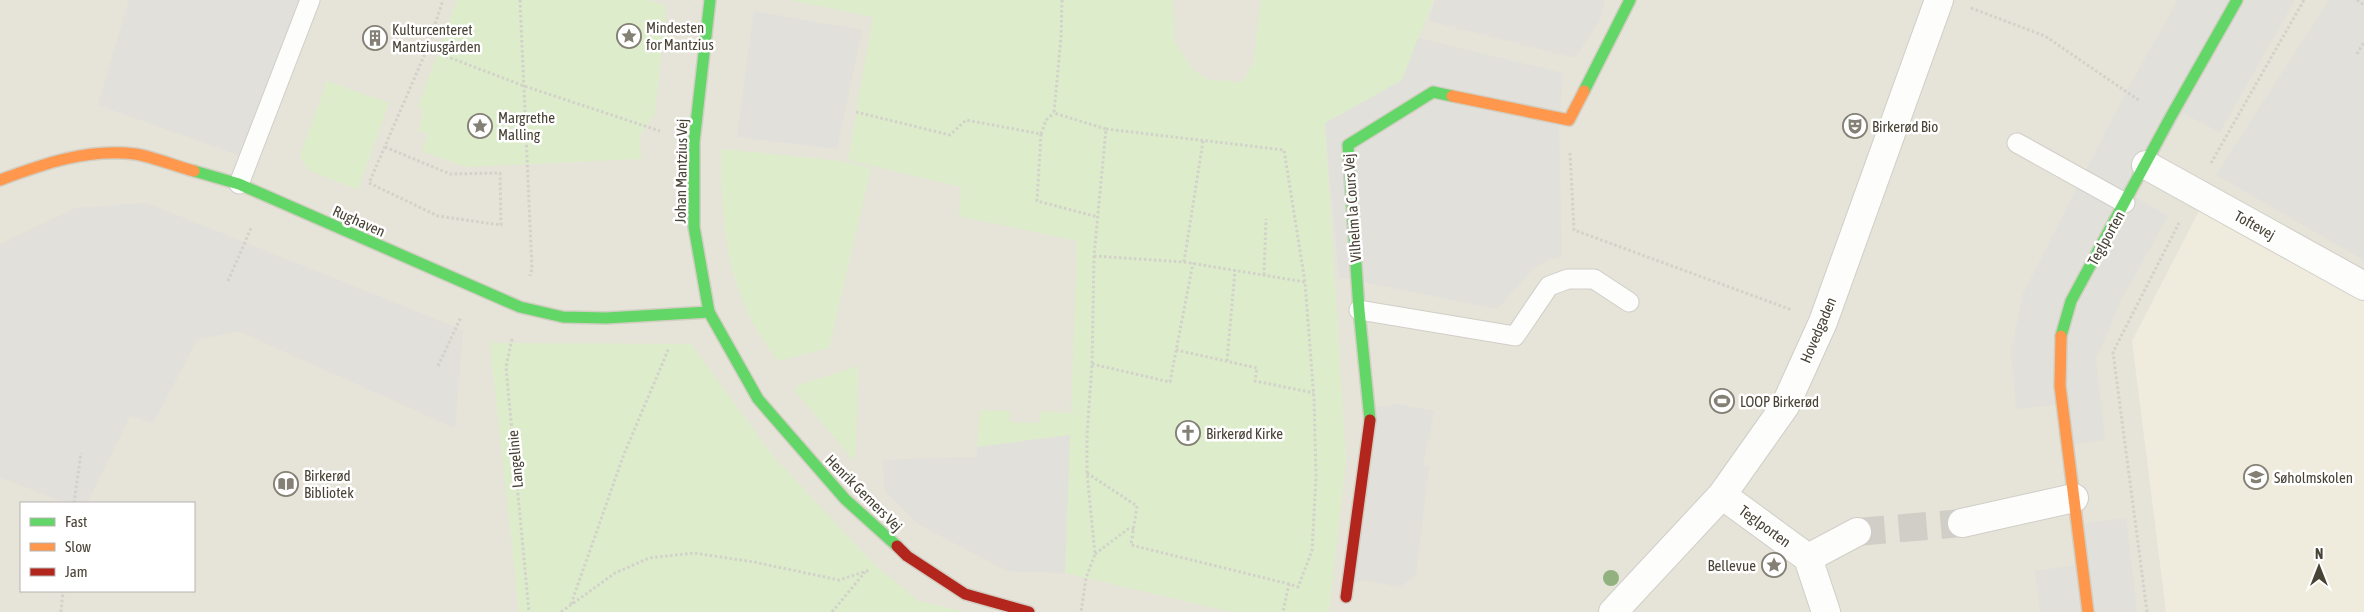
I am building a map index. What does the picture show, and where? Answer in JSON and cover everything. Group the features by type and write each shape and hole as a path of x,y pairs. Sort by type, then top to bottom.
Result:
{"street":[{"name":"Johan Mantzius Vej","path":"709,312 694,227 694,142 710,0"},
{"path":"1569,120 1630,0"},
{"name":"Hovedgaden","path":"1613,612 1722,495 1785,406 1823,322 1939,0"},
{"name":"Teglporten","path":"2088,612 2060,386 2059,341 2071,301 2170,118 2237,0"},
{"name":"Vilhelm la Cours Vej","path":"1345,604 1371,425 1359,310 1348,145 1433,92 1569,120"},
{"name":"Rughaven","path":"0,180 41,165 87,154 134,154 239,184 520,307 563,317 606,318 709,312"},
{"name":"Toftevej","path":"2146,165 2364,286"},
{"name":"Henrik Gerners Vej","path":"709,312 758,399 832,487 907,556 965,594 1029,612"},
{"name":"Teglporten","path":"1722,495 1808,558"},
{"path":"1962,523 2074,498"},
{"path":"1826,612 1808,558 1857,532"}],"lane":[{"path":"239,184 310,0"},
{"path":"2017,143 2125,203"},
{"path":"1359,310 1515,336 1549,286 1568,279 1594,279 1629,302"}],"path":[{"path":"385,147 450,174 500,173 502,225 438,216 369,183 427,49 443,0"},
{"name":"Langelinie","path":"520,0 532,269 520,307 506,367 529,612"},
{"path":"1062,0 1061,37 1054,113 1046,120 1041,134 1037,201 1098,217"},
{"path":"2147,612 2113,352 2194,192 2304,0"},
{"path":"2358,0 2364,5"},
{"path":"1967,7 2045,36 2126,92 2170,118"},
{"path":"2357,54 2364,42"},
{"path":"427,49 524,86 694,142"},
{"path":"856,112 950,135 966,120 1041,134"},
{"path":"1054,113 1106,129 1284,150 1305,282 1314,393 1316,476 1312,551 1298,587 1131,545 1138,506 1087,473"},
{"path":"1569,120 1574,230 1823,322"},
{"path":"1081,612 1086,578 1095,554 1087,473 1087,435 1092,364 1094,256 1106,129"},
{"path":"1184,262 1203,141"},
{"path":"228,281 265,196"},
{"path":"1264,275 1266,219"},
{"path":"1094,256 1193,263 1305,282"},
{"path":"1092,364 1170,382 1193,263"},
{"path":"1227,361 1235,270"},
{"path":"438,366 474,287"},
{"path":"570,605 624,454 670,345"},
{"path":"1176,350 1257,368 1255,381 1314,393"},
{"path":"74,502 80,453"},
{"path":"1095,554 1128,529 1134,529"},
{"path":"561,612 615,573 649,558 694,553 754,562 840,580 907,556"},
{"path":"832,612 866,572"},
{"path":"1283,612 1289,584"},
{"path":"61,612 63,592"}],"shaded area":[{"path":"0,0 2364,0 2364,612 0,612"},
{"path":"129,0 301,0 241,156 98,105"},
{"path":"1435,0 1605,0 1600,20 1575,58 1429,21"},
{"path":"2178,0 2295,0 2220,132 2182,113 2135,197 2168,216 2121,300 2096,359 2105,440 2071,445 2062,404 2016,409 2011,350 2023,294 2126,92"},
{"path":"2329,0 2364,0 2364,260 2216,175"},
{"path":"754,11 862,30 837,149 737,137"},
{"path":"1418,38 1563,73 1559,131 1562,256 1550,259 1532,270 1497,309 1339,277 1325,123 1402,80"},
{"path":"147,203 463,330 455,428 238,331 197,340 153,423 130,416 87,502 63,502 0,477 0,244 75,208"},
{"name":"Søholmskolen","path":"2201,207 2364,299 2364,612 2166,612 2132,341"},
{"path":"1399,404 1434,411 1423,465 1429,466 1416,575 1399,587 1365,580 1351,583 1367,408"},
{"path":"1070,435 1065,573 1007,571 918,524 885,491 883,460 977,457 977,447"},
{"path":"2126,518 2137,612 2040,612 2035,571 2085,564 2080,524"}],"green space":[{"path":"457,0 649,0 666,6 655,114 640,135 641,159 466,167 422,151 428,133 418,131 423,110 418,107"},
{"path":"790,0 1173,0 1174,40 1193,70 1210,80 1243,82 1254,60 1261,0 1433,0 1403,80 1325,124 1346,460 1329,612 1231,612 1065,573 1070,435 977,447 980,410 1010,411 1010,422 1040,423 1041,411 1071,413 1077,241 959,216 961,187 848,160 873,17"},
{"path":"327,81 389,103 358,190 308,170 300,156"},
{"path":"721,149 841,161 871,168 829,348 778,361 761,337 748,312 730,261 723,206"},
{"path":"490,343 691,344 773,456 876,566 919,601 966,612 519,612"},
{"path":"858,366 854,461 795,391 796,386"}],"tunnel":[{"path":"1857,532 1962,523"}],"traffic: fast":[{"path":"710,0 694,142 694,227 709,312 758,399 845,499 897,546"},
{"path":"1584,91 1630,0"},
{"path":"2061,336 2071,301 2170,118 2237,0"},
{"path":"1370,420 1359,310 1348,145 1433,92 1452,96"},
{"path":"194,171 239,184 520,307 563,317 606,318 709,312"}],"traffic: slow":[{"path":"1452,96 1569,120 1584,91"},
{"path":"0,180 49,163 100,153 135,154 194,171"},
{"path":"2061,336 2060,386 2088,612"}],"traffic: jam":[{"path":"1346,597 1370,420"},
{"path":"897,546 907,556 965,594 1029,612"}],"place":[{"name":"Mindesten for Mantzius","path":"629,36"},
{"name":"Kulturcenteret Mantziusgården","path":"375,38"},
{"name":"Margrethe Malling","path":"480,126"},
{"name":"Birkerød Bio","path":"1855,126"},
{"name":"LOOP Birkerød","path":"1722,401"},
{"name":"Birkerød Kirke","path":"1188,433"},
{"name":"Søholmskolen","path":"2256,477"},
{"name":"Birkerød Bibliotek","path":"286,484"},
{"name":"Bellevue","path":"1774,565"}]}
